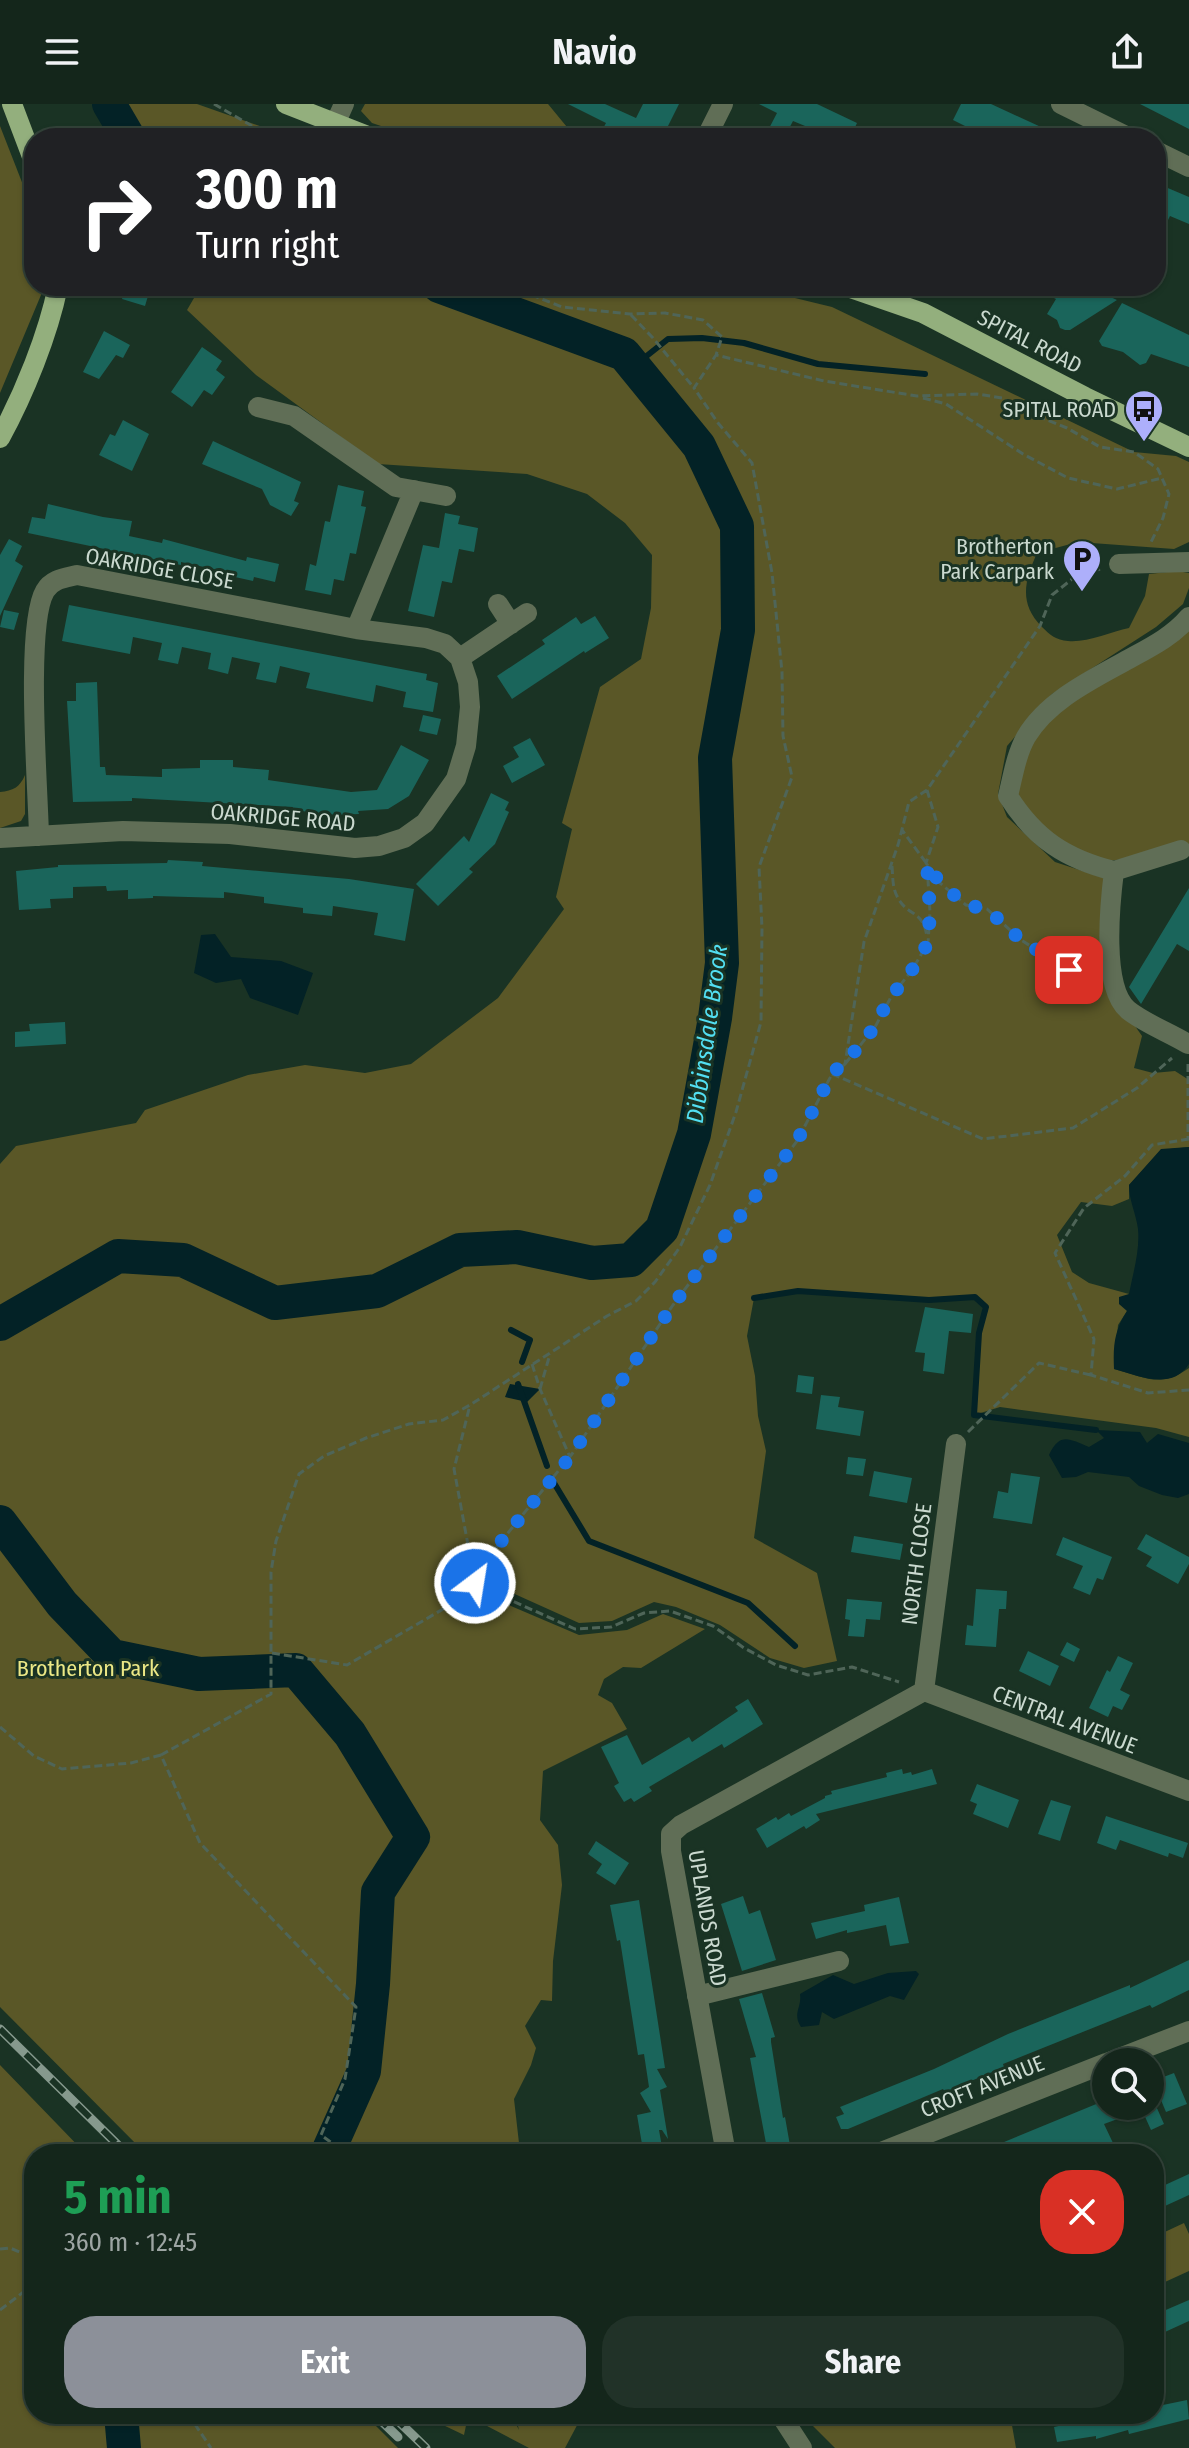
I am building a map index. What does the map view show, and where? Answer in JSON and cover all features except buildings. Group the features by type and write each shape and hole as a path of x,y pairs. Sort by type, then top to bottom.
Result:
{"main road":[{"path":"12,104 24,136"},
{"path":"286,104 346,128"},
{"path":"0,438 12,417 55,296"},
{"name":"SPITAL ROAD","path":"874,296 923,313 1189,447"}],"street":[{"path":"335,124 344,104"},
{"path":"711,128 723,104"},
{"path":"1061,104 1110,128"},
{"path":"1166,156 1189,167"},
{"path":"258,407 294,416 396,487 446,496"},
{"path":"356,629 414,490"},
{"path":"1119,564 1189,562"},
{"name":"OAKRIDGE CLOSE","path":"39,836 35,660 38,610 46,589 56,580 77,575 356,629 426,638 445,644 460,658"},
{"path":"460,658 519,618 498,604"},
{"path":"1181,850 1114,871 1083,863 1054,848 1021,816 1008,796 1017,758 1027,736 1041,717 1082,685 1157,644 1179,629 1189,617"},
{"name":"OAKRIDGE ROAD","path":"0,838 123,831 230,834 355,848 379,846 404,838 425,823 456,779 466,746 470,707 468,682 460,658"},
{"path":"1114,871 1109,912 1109,951 1115,984 1126,1009 1188,1044"},
{"name":"NORTH CLOSE","path":"924,1691 956,1444"},
{"name":"CENTRAL AVENUE","path":"924,1691 1189,1791"},
{"name":"UPLANDS ROAD","path":"724,2144 671,1851 671,1834 681,1825 924,1691"},
{"path":"697,1996 839,1961"},
{"name":"CROFT AVENUE","path":"1146,2048 1189,2031"},
{"name":"CROFT AVENUE","path":"901,2144 1092,2069"},
{"path":"786,2424 802,2448"}],"path":[{"path":"214,104 256,128"},
{"path":"534,296 562,307 630,314 665,313 703,320 722,337 716,355 694,388"},
{"path":"0,1727 34,1756 62,1769 131,1763 161,1755 271,1694 271,1572 276,1541 299,1474 324,1456 366,1438 409,1424 443,1420 636,1301 655,1282 680,1247 710,1185 736,1112 761,1022 759,867 792,777 783,736 781,658 772,573 752,463 718,423 694,388 630,314"},
{"path":"716,355 824,381 917,396 946,404 1023,454 1068,478 1117,489 1162,478"},
{"path":"917,396 977,394 1002,398 1100,447 1134,452 1158,469 1169,494 1163,518 1141,564"},
{"path":"845,1064 864,942 909,802 927,790 1040,626 1052,595 1076,576 1119,564"},
{"path":"475,1583 486,1560 570,1457 673,1305 797,1141 832,1074 845,1064 875,1027 891,997 928,943 927,864 929,847 938,827 927,790"},
{"path":"902,830 940,883 966,905 987,909 1021,940 1105,993"},
{"path":"892,862 893,886 898,899 905,908 919,915 926,927 928,943"},
{"path":"832,1074 983,1139 1073,1128 1137,1088 1188,1044"},
{"path":"1091,1375 1094,1339 1055,1253 1084,1208 1125,1176 1152,1145 1189,1139 1188,1044"},
{"path":"540,1389 550,1352"},
{"path":"956,1444 1039,1363 1148,1393 1189,1390"},
{"path":"532,1364 570,1457"},
{"path":"470,1405 454,1469 475,1583 481,1587 575,1629 611,1627 644,1613 670,1611 713,1626 776,1665 808,1675 852,1667 924,1691"},
{"path":"272,1653 347,1665 481,1587"},
{"path":"161,1755 200,1843 356,2007 345,2079 321,2135 333,2144"},
{"path":"0,2249 10,2248 24,2254"},
{"path":"0,2310 24,2292"},
{"path":"195,2424 211,2448"}],"green space":[{"path":"109,104 197,104 265,128 123,128"},
{"path":"365,104 548,104 568,128 387,128 372,123 361,111"},
{"path":"0,126 24,187 24,296 41,296 0,393"},
{"name":"Brotherton Park","path":"195,296 786,296 832,307 1134,452 1176,456 1189,462 1189,542 1174,549 1078,542 1037,553 1027,582 1029,609 1045,630 1064,640 1083,640 1129,628 1145,596 1149,574 1189,573 1189,588 1183,604 1156,627 1052,694 1007,746 998,794 1007,817 1055,862 1104,878 1117,1000 1142,1036 1134,1068 1153,1073 1175,1071 1189,1080 1189,1147 1161,1150 1129,1185 1129,1199 1112,1206 1081,1202 1057,1235 1072,1272 1089,1283 1129,1294 1127,1311 1118,1325 1114,1369 1161,1379 1189,1368 1189,1437 1156,1428 1000,1407 974,1415 979,1333 986,1307 975,1297 929,1300 798,1291 754,1298 747,1336 766,1451 754,1538 817,1573 837,1661 804,1668 770,1658 720,1625 676,1607 654,1602 612,1621 579,1623 481,1579 483,1594 579,1635 627,1630 663,1614 705,1629 641,1668 623,1667 604,1679 598,1695 612,1703 627,1729 543,1771 540,1820 558,1845 562,1885 553,1961 552,2001 541,2000 525,2026 536,2048 514,2099 519,2143 136,2144 0,2007 0,1164 16,1146 136,1123 145,1110 248,1075 305,1065 365,1073 411,1064 498,998 564,909 556,897 572,829 562,823 600,687 641,659 651,608 652,555 625,523 587,494 527,474 378,464 256,375 187,310"},
{"path":"1189,623 1189,845 1142,857 1107,861 1054,841 1017,798 1023,758 1047,720"},
{"path":"25,775 25,814 21,821 0,828 0,792 16,788"},
{"path":"0,2065 76,2144 24,2144 24,2424 115,2424 119,2448 0,2448"},
{"path":"1184,2223 1189,2234 1189,2271 1164,2282 1164,2232"},
{"path":"121,2424 374,2424 398,2448 122,2448"},
{"path":"441,2424 466,2424 464,2435"},
{"path":"483,2424 516,2424 519,2430 518,2424 578,2424 565,2448 529,2448"},
{"path":"1012,2424 1016,2448 835,2448 813,2426"}],"water":[{"path":"215,934 231,957 281,961 313,973 298,1015 250,998 241,979 216,983 194,973 201,935"},
{"path":"1189,1147 1189,1364 1174,1377 1144,1378 1114,1369 1115,1339 1127,1311 1119,1304 1119,1297 1129,1294 1138,1245 1129,1185 1161,1149"},
{"path":"510,1384 540,1389 527,1402 505,1397"},
{"path":"1096,1430 1140,1432 1147,1443 1158,1434 1189,1443 1189,1494 1178,1498 1162,1495 1139,1486 1129,1477 1088,1472 1062,1478 1049,1455 1053,1448 1066,1439 1089,1447 1104,1438"},
{"path":"916,1971 919,1974 904,2000 890,1996 834,2019 822,2012 819,2025 801,2027 798,2022 800,1994 833,1975 854,1984 888,1973"}],"waterway":[{"name":"Dibbinsdale Brook","path":"109,104 123,128"},
{"name":"Dibbinsdale Brook","path":"0,1324 118,1256 183,1260 275,1303 377,1291 460,1250 517,1247 592,1263 631,1260 662,1229 694,1134 722,963 715,758 738,630 737,526 699,446 624,354 466,296"},
{"path":"634,366 668,339 702,338 744,343 818,364 925,374"},
{"path":"754,1298 798,1291 929,1300 975,1297 986,1307 979,1333 974,1415 1096,1430"},
{"path":"511,1330 530,1340 522,1362"},
{"path":"518,1384 547,1466"},
{"path":"551,1478 589,1541 748,1603 795,1646"},
{"name":"Dibbinsdale Brook","path":"0,1522 62,1604 112,1656 199,1674 296,1670 350,1734 413,1837 378,1892 364,2071 331,2144"},
{"name":"Dibbinsdale Brook","path":"122,2424 124,2448"}],"railway":[{"path":"0,2029 117,2144"},
{"path":"384,2424 398,2437"},
{"path":"401,2424 426,2448"}],"place":[{"name":"SPITAL ROAD","path":"1144,443"},
{"name":"Brotherton Park Carpark","path":"1082,593"}],"route":[{"path":"475,1583 486,1560 570,1457 673,1305 797,1141 832,1074 866,1040 891,997 912,970 928,943 927,864 940,883 966,905 987,909 1021,940 1069,970"}]}
